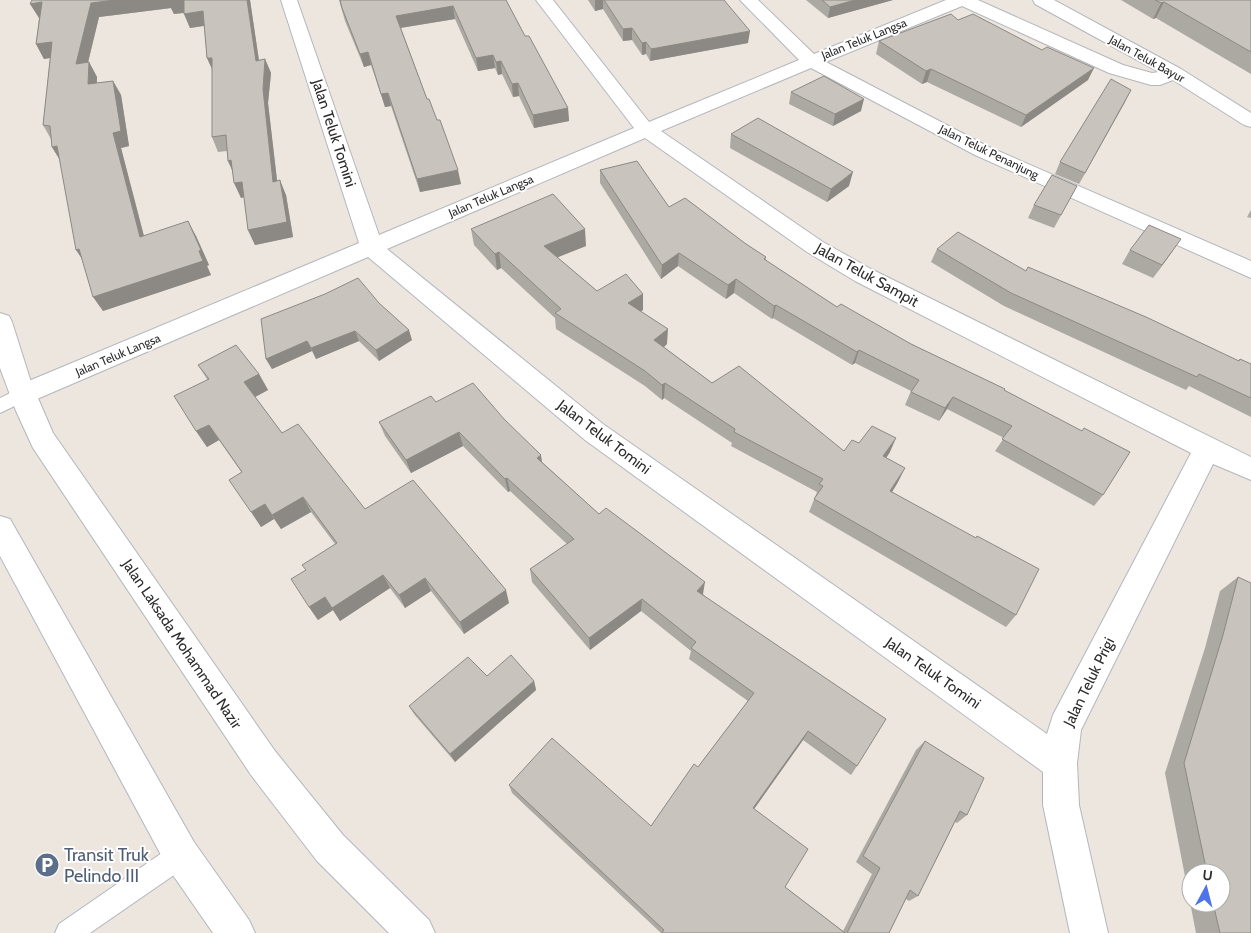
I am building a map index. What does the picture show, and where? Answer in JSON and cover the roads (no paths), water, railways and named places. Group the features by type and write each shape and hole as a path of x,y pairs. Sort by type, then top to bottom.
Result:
{"street":[{"name":"Jalan Teluk Tomini","path":"289,0 372,248 594,432 1060,762"},
{"name":"Jalan Teluk Sampit","path":"544,0 645,129 815,247 863,275 1207,449 1251,469"},
{"name":"Jalan Teluk Penanjung","path":"748,0 811,61 982,151 1251,270"},
{"name":"Jalan Teluk Langsa","path":"10,400 372,248 645,129 963,0"},
{"path":"963,0 1116,69 1151,79 1160,79 1174,73"},
{"name":"Jalan Teluk Bayur","path":"1041,0 1174,73 1251,121"},
{"name":"Jalan Laksada Mohammad Nazir","path":"0,322 10,400 44,440 263,762 330,848 416,933"},
{"name":"Jalan Teluk Prigi","path":"1089,933 1061,805 1060,762 1065,727 1207,449"},
{"path":"0,528 181,855 236,933"}],"lane":[{"path":"68,933 181,855"}],"place":[{"name":"Transit Truk Pelindo III","path":"47,865"}]}
